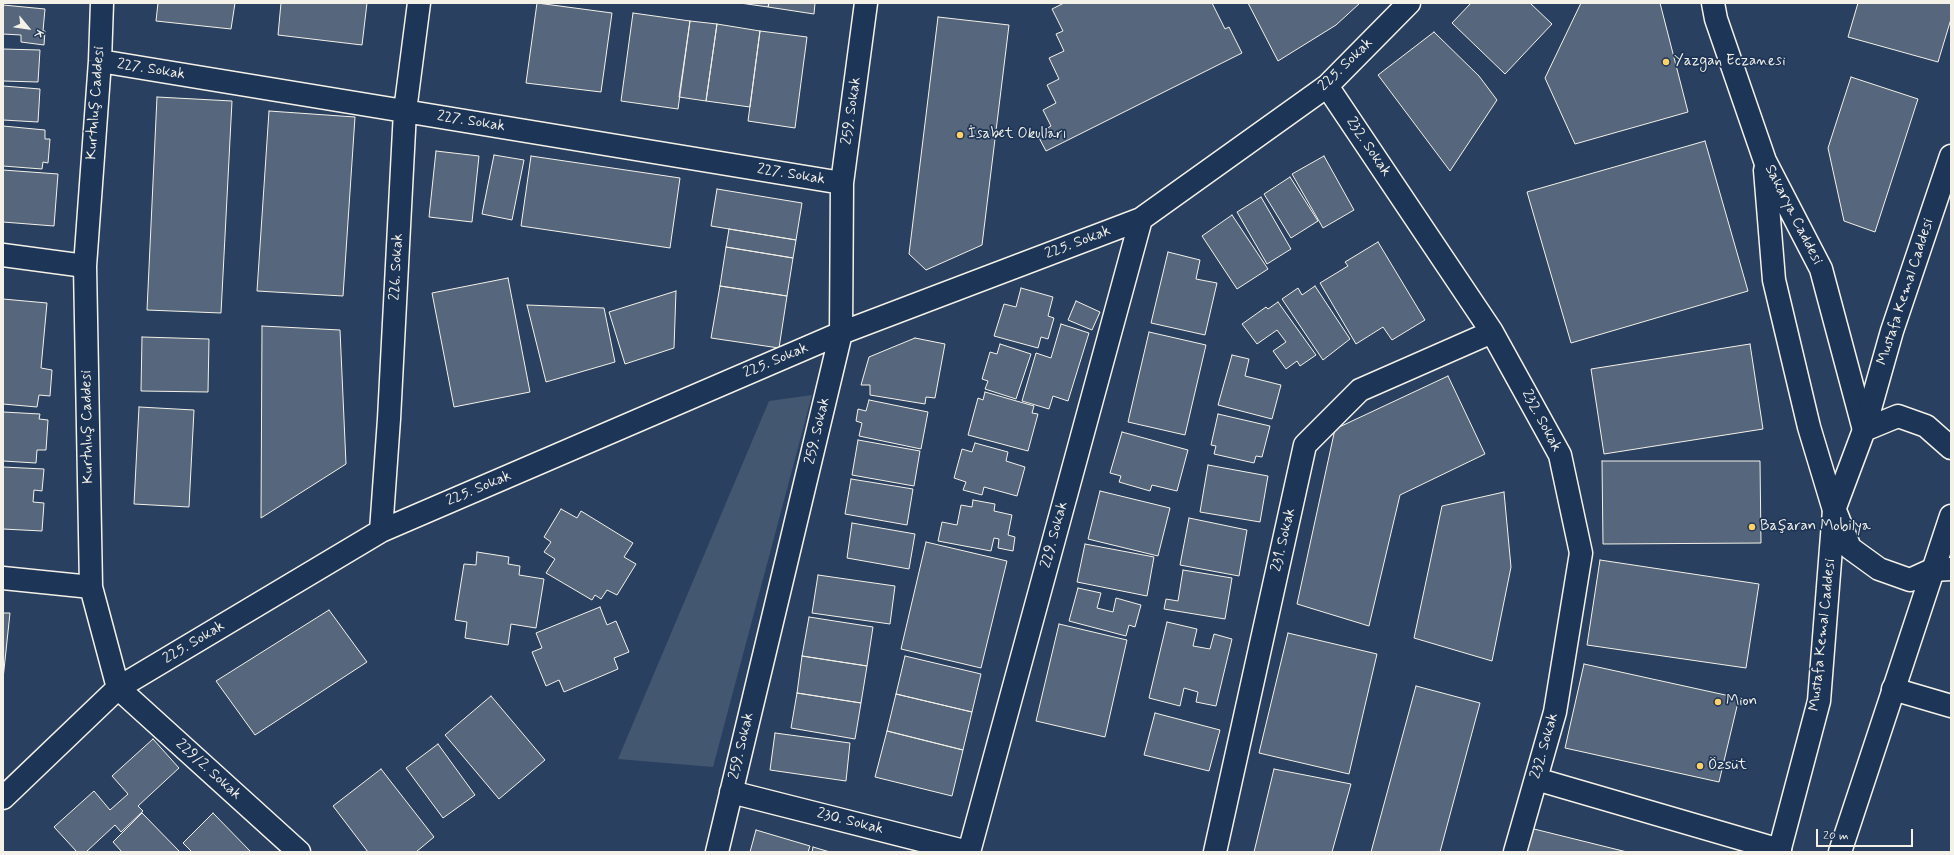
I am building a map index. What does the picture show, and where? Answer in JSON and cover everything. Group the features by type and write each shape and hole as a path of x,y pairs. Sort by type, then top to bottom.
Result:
{"street":[{"name":"Kurtuluş Caddesi","path":"102,3 100,61 85,266 91,587 118,688"},
{"name":"226. Sokak","path":"380,531 389,419 405,111 419,3"},
{"name":"259. Sokak","path":"717,852 841,333 842,183 866,3"},
{"name":"225. Sokak","path":"118,688 380,531 841,333 1141,219 1327,86 1409,3"},
{"name":"Sakarya Caddesi","path":"1713,3 1716,18 1764,161 1821,269 1864,430"},
{"name":"227. Sokak","path":"100,61 842,183"},
{"name":"232. Sokak","path":"1327,86 1492,332 1560,455 1581,553 1555,712 1515,852"},
{"name":"Mustafa Kemal Caddesi","path":"1779,851 1819,701 1834,510 1864,430 1892,331 1951,156"},
{"path":"1764,161 1774,280 1809,427 1834,510 1850,548 1879,569 1910,580 1941,570"},
{"name":"229. Sokak","path":"969,852 1141,219"},
{"path":"3,255 85,266"},
{"name":"231. Sokak","path":"1215,852 1305,445 1360,390 1492,332"},
{"path":"1864,430 1898,416 1926,426 1951,448"},
{"path":"1840,852 1893,689 1941,570 1951,516"},
{"path":"3,578 91,587"},
{"path":"3,798 118,688"},
{"name":"229/2. Sokak","path":"118,688 299,852"},
{"path":"1893,689 1951,706"},
{"path":"1536,779 1779,851"},
{"name":"230. Sokak","path":"731,792 969,852"}],"shaded area":[{"path":"812,395 713,767 618,759 769,401"}],"building":[{"path":"158,3 235,3 231,29 156,21"},
{"path":"281,3 367,3 362,45 278,35"},
{"path":"537,3 612,13 601,92 526,83"},
{"path":"740,3 769,3 768,7"},
{"path":"769,3 815,3 814,14 768,7"},
{"path":"1064,3 1212,3 1225,29 1229,27 1242,53 1046,151 1037,134 1051,126 1043,110 1056,103 1047,85 1059,79 1049,58 1064,51 1056,34 1063,31 1052,9"},
{"path":"1248,3 1360,3 1336,25 1278,61"},
{"path":"1471,3 1530,3 1552,24 1505,74 1452,23"},
{"path":"1581,3 1660,3 1688,112 1575,144 1545,78"},
{"path":"1858,3 1951,3 1951,19 1938,62 1848,37"},
{"path":"3,5 45,9 43,31 45,31 44,45 21,42 21,35 3,34"},
{"path":"633,13 690,21 678,109 621,101"},
{"name":"İsabet Okulları","path":"938,17 1009,25 982,245 926,270 909,254"},
{"path":"690,21 717,24 706,101 679,97"},
{"path":"717,24 760,31 750,107 706,101"},
{"path":"760,31 807,37 795,128 748,121"},
{"path":"1434,32 1479,76 1497,100 1450,171 1378,75"},
{"path":"3,49 40,50 38,82 3,81"},
{"path":"1851,77 1918,99 1875,232 1844,221 1828,148"},
{"path":"3,86 40,89 38,122 3,120"},
{"path":"157,97 232,101 221,313 147,310"},
{"path":"269,111 355,117 343,296 257,291"},
{"path":"3,126 45,130 45,139 50,139 48,163 43,162 42,169 3,166"},
{"path":"1705,141 1748,291 1571,343 1527,192"},
{"path":"436,151 479,156 472,222 429,217"},
{"path":"494,155 524,160 512,220 482,214"},
{"path":"531,156 680,178 670,248 521,226"},
{"path":"1324,156 1354,210 1323,228 1292,174"},
{"path":"3,170 58,174 54,226 3,222"},
{"path":"1290,177 1318,221 1291,238 1264,194"},
{"path":"717,189 802,203 796,240 711,226"},
{"path":"1261,197 1291,249 1267,264 1237,212"},
{"path":"1232,215 1268,269 1237,289 1202,236"},
{"path":"729,229 796,240 793,258 726,247"},
{"path":"1378,242 1425,320 1392,340 1383,327 1356,344 1320,283 1348,266 1345,262"},
{"path":"726,247 793,258 787,296 720,286"},
{"path":"1168,252 1200,260 1196,279 1217,283 1205,335 1151,323"},
{"path":"508,278 530,392 454,407 432,293"},
{"path":"720,286 787,296 779,348 711,338"},
{"path":"1315,286 1350,339 1323,360 1282,299 1298,288 1302,295"},
{"path":"1021,288 1053,297 1048,316 1054,318 1048,339 1041,337 1038,348 994,336 1004,304 1016,307"},
{"path":"676,291 674,348 625,364 609,312"},
{"path":"3,299 47,303 41,368 52,370 50,396 39,395 37,407 3,404"},
{"path":"1076,301 1100,312 1092,330 1068,320"},
{"path":"1278,302 1316,355 1300,366 1297,361 1286,369 1273,351 1286,342 1277,330 1257,344 1242,324 1266,307 1268,309"},
{"path":"527,305 604,308 615,362 546,382"},
{"path":"1061,324 1089,333 1068,401 1053,396 1049,409 1022,401 1036,353 1051,358"},
{"path":"262,326 340,330 346,464 261,518"},
{"path":"1149,332 1206,345 1185,435 1128,422"},
{"path":"142,337 209,339 208,392 141,391"},
{"path":"915,338 945,344 935,398 926,397 925,404 870,395 870,385 861,385 869,357"},
{"path":"1000,344 1031,354 1016,399 985,389 988,381 982,379 990,352 997,354"},
{"path":"1750,344 1763,429 1604,454 1591,369"},
{"path":"1232,355 1249,359 1245,376 1281,385 1272,419 1218,405"},
{"path":"1448,376 1485,454 1400,495 1369,626 1297,604 1335,429"},
{"path":"985,392 1034,406 1032,413 1038,414 1028,451 968,435 978,398 983,400"},
{"path":"869,400 928,412 921,449 859,436 862,423 856,421 858,409 866,411"},
{"path":"139,407 194,410 189,507 134,504"},
{"path":"3,412 40,414 39,419 48,420 46,450 37,450 36,463 3,461"},
{"path":"1218,414 1270,426 1262,457 1256,456 1254,463 1214,454 1216,446 1211,445"},
{"path":"1122,432 1188,450 1177,491 1152,485 1150,491 1119,482 1121,476 1110,473"},
{"path":"858,440 920,451 914,486 852,475"},
{"path":"975,443 1008,452 1006,461 1025,467 1017,496 984,487 982,495 963,490 966,482 954,478 962,449 972,452"},
{"path":"1602,461 1760,461 1761,543 1603,544"},
{"path":"1208,465 1268,476 1260,522 1200,512"},
{"path":"3,467 44,469 42,491 34,490 33,502 44,503 42,531 3,529"},
{"path":"851,479 913,489 907,525 845,514"},
{"path":"1100,491 1170,508 1158,556 1088,539"},
{"path":"1504,492 1511,567 1492,661 1414,638 1442,506"},
{"path":"973,500 995,504 994,511 1012,515 1008,535 1015,537 1013,551 998,548 999,539 994,538 991,551 938,541 942,522 957,525 961,505 972,507"},
{"path":"561,509 577,518 581,511 633,543 624,557 636,564 617,595 607,590 601,599 595,595 592,600 546,573 555,559 544,552 551,542 544,537"},
{"path":"1189,518 1247,530 1239,576 1180,565"},
{"path":"852,523 915,534 909,569 847,558"},
{"path":"926,542 1007,561 981,668 901,649"},
{"path":"1085,544 1154,557 1147,596 1077,582"},
{"path":"477,552 509,557 508,564 520,566 519,575 544,579 536,628 511,624 508,645 465,638 467,622 455,620 464,564 476,565"},
{"path":"1600,560 1759,584 1746,668 1587,645"},
{"path":"1183,570 1232,578 1225,619 1164,609 1166,599 1178,601"},
{"path":"818,575 895,586 890,624 812,613"},
{"path":"1078,588 1101,593 1097,608 1113,612 1116,598 1141,605 1135,627 1129,625 1126,636 1069,621"},
{"path":"600,607 607,625 616,621 629,652 614,658 618,669 564,692 559,680 546,686 532,652 542,648 536,633"},
{"path":"329,610 367,662 255,735 216,681"},
{"path":"3,613 10,613 3,679"},
{"path":"809,617 873,627 867,666 802,656"},
{"path":"1167,622 1197,629 1193,646 1210,649 1214,634 1232,639 1216,706 1196,702 1198,692 1184,688 1180,706 1149,698"},
{"path":"1059,624 1127,640 1105,737 1036,721"},
{"path":"1288,633 1377,654 1349,774 1259,753"},
{"path":"802,656 867,666 861,703 797,693"},
{"path":"905,656 981,674 972,712 896,694"},
{"path":"1584,664 1739,698 1719,782 1565,748"},
{"path":"1416,686 1480,703 1440,852 1371,852"},
{"path":"797,693 861,703 855,739 791,728"},
{"path":"896,694 972,712 963,750 887,731"},
{"path":"491,696 545,760 499,799 445,735"},
{"path":"1155,713 1220,730 1209,771 1144,755"},
{"path":"887,731 963,750 952,796 875,777"},
{"path":"775,733 850,743 846,781 770,770"},
{"path":"153,739 179,768 138,806 143,811 121,832 115,825 86,852 77,852 54,827 94,791 110,810 128,794 112,776"},
{"path":"438,744 475,795 443,818 406,768"},
{"path":"381,769 434,837 416,852 368,852 333,806"},
{"path":"1274,769 1351,784 1332,852 1254,852"},
{"path":"142,813 180,852 122,852 113,842"},
{"path":"213,813 251,852 192,852 183,843"},
{"path":"1530,828 1627,852 1524,852"},
{"path":"756,830 810,846 808,852 750,852"},
{"path":"813,847 830,852 812,852"}],"place":[{"name":"Yazgan Eczanesi","path":"1666,62"},
{"name":"İsabet Okulları","path":"960,135"},
{"name":"Başaran Mobilya","path":"1752,527"},
{"name":"Mion","path":"1718,702"},
{"name":"Özsüt","path":"1700,766"}]}
